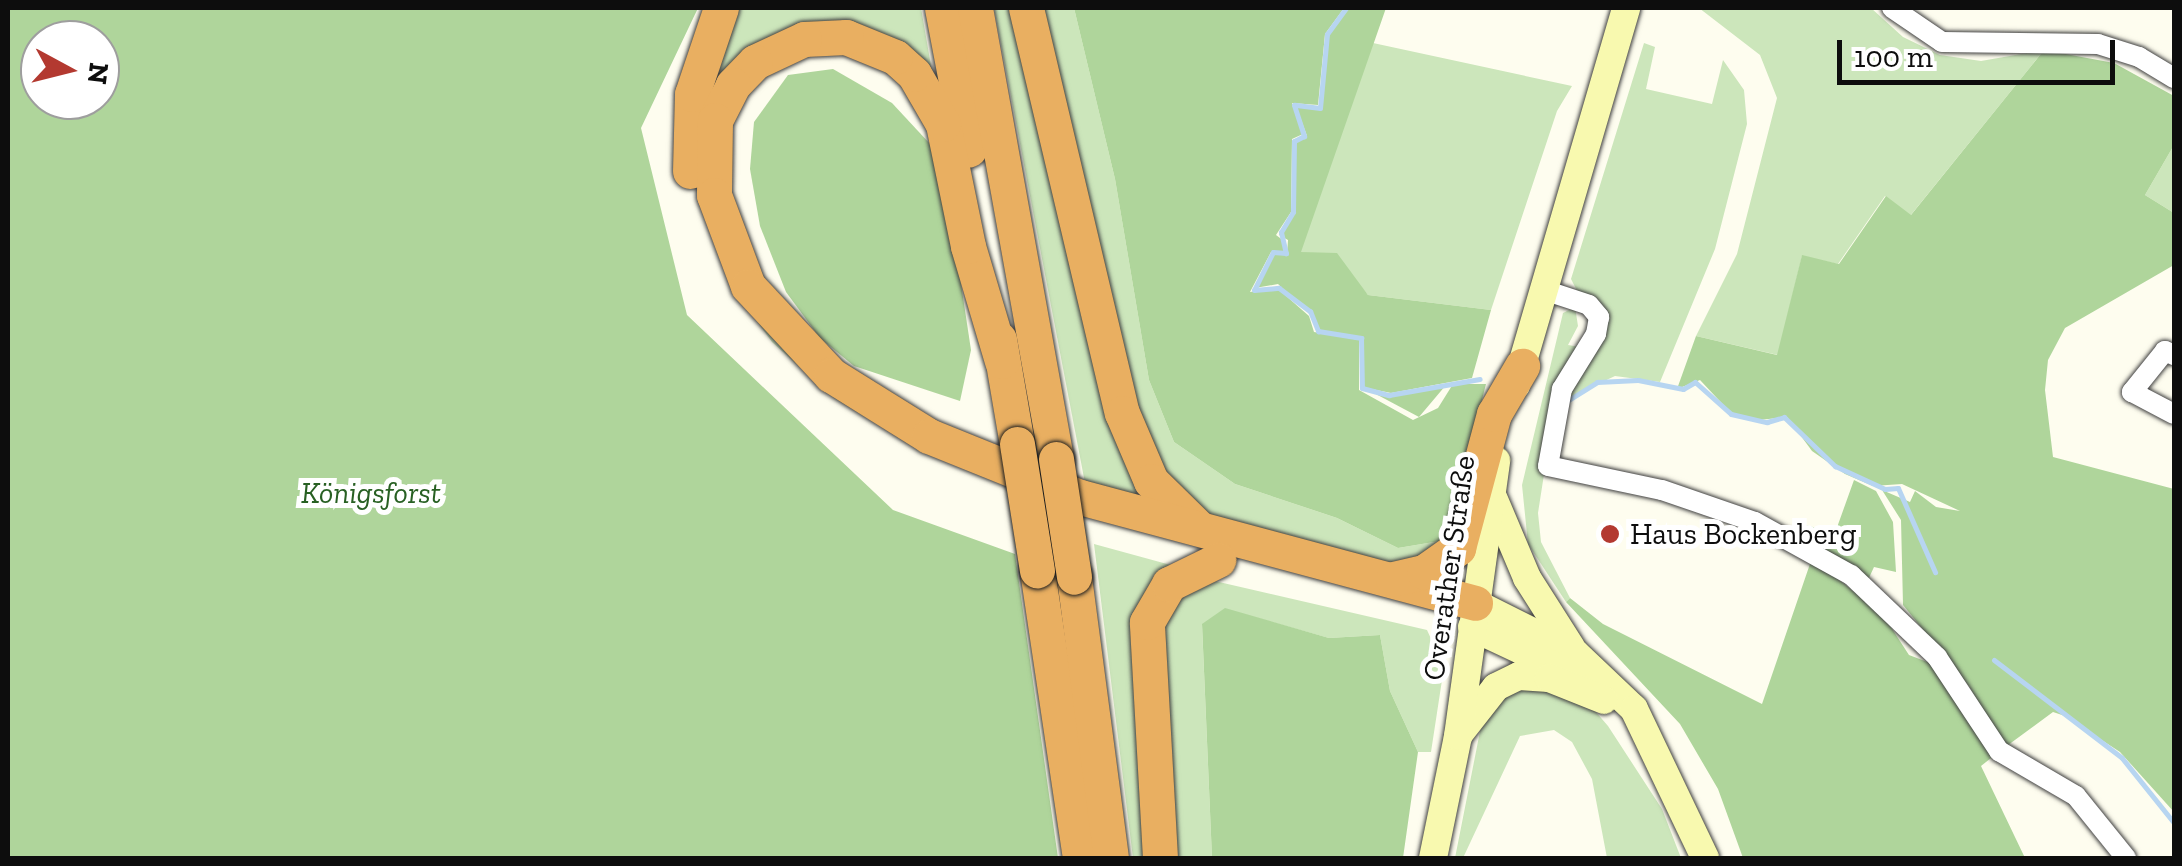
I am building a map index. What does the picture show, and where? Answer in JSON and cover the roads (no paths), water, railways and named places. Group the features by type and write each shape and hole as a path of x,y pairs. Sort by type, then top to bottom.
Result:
{"highway":[{"path":"721,8 692,94 691,180 710,255 756,334 816,393 921,458 1056,514 1388,580 1474,614"},
{"path":"942,8 1017,444 1080,858"},
{"path":"974,8 1056,458 1111,858"},
{"path":"1026,8 1136,455 1169,505 1217,548"},
{"path":"1002,361 968,246 942,124 914,74 895,57 846,37 790,42 755,62 732,84 715,120 714,196 748,286 800,348 854,392 928,436 1217,548 1474,614"},
{"path":"1388,580 1424,572 1458,548 1494,414 1522,366"},
{"path":"1160,858 1147,622 1170,584 1217,548"}],"main road":[{"name":"Overather Straße","path":"1433,858 1458,736 1490,490 1626,8"},
{"path":"1490,490 1527,578 1574,653 1634,709 1704,858"},
{"path":"1474,614 1574,653"},
{"path":"1474,614 1550,660 1604,700 1652,744"},
{"path":"1458,736 1496,687 1518,676 1549,678 1604,700"}],"street":[{"path":"1892,8 1942,42 2083,41 2139,56 2174,78"},
{"path":"1544,290 1590,305 1598,318 1596,334 1562,389 1548,466 1662,490 1755,522 1851,576 1937,657 2000,751 2076,796 2126,858"},
{"path":"2174,355 2166,351 2132,392 2174,414"}],"waterway":[{"path":"1346,8 1327,34 1320,108 1294,105 1304,136 1294,141 1293,212 1281,232 1286,253 1273,252 1254,290 1279,288 1310,311 1318,331 1361,338 1362,388 1389,395 1480,379"},
{"path":"1567,401 1597,382 1638,380 1683,389 1695,382 1731,414 1767,422 1784,417 1835,466 1885,489 1898,488 1935,572"},
{"path":"1994,660 2122,758 2174,823"}],"place":[{"name":"Haus Bockenberg","path":"1610,534"}],"park label":[{"name":"Königsforst","path":"371,493"}]}
